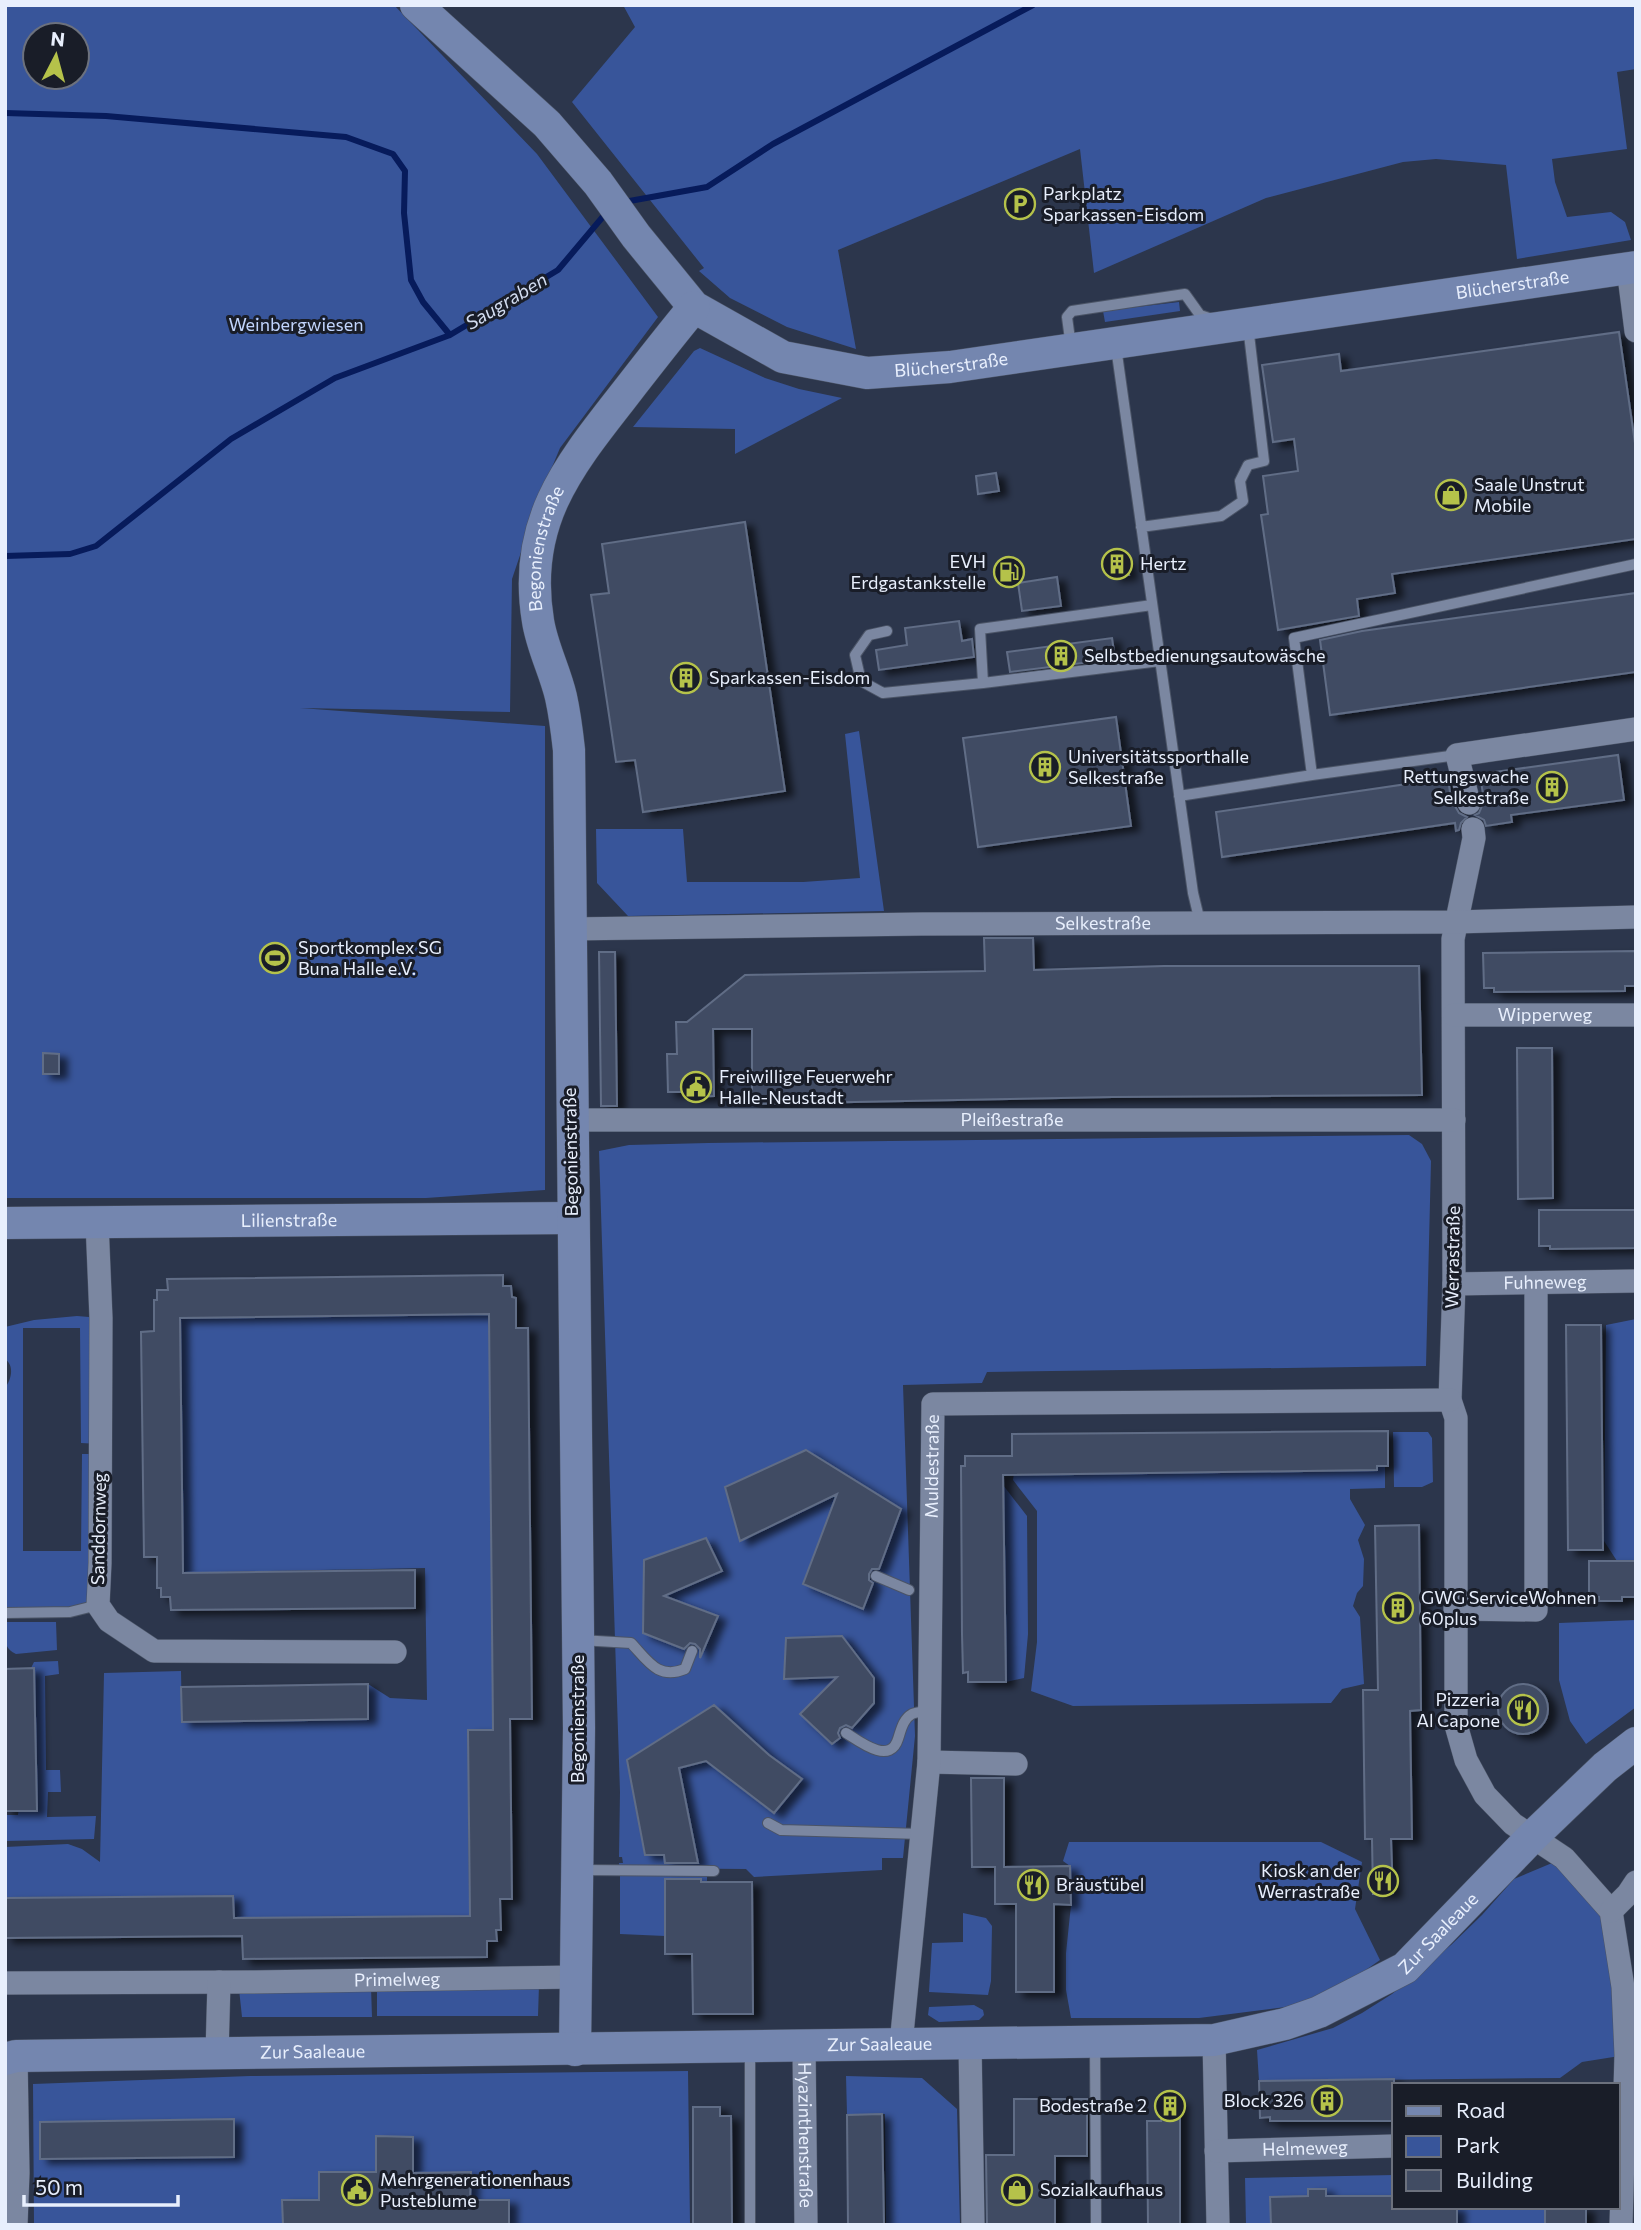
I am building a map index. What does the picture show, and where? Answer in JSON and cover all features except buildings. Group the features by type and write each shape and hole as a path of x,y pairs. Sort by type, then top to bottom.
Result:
{"street":[{"name":"Blücherstraße","path":"429,10 547,124 598,183 636,236 694,307 783,357 867,373 950,368 1632,267 1636,331"},
{"name":"Begonienstraße","path":"575,2050 578,1640 567,727 538,621 535,588 537,552 544,521 558,485 575,458 694,307"},
{"path":"1469,803 1457,755 1636,729"},
{"path":"1458,913 1475,838 1473,829"},
{"name":"Selkestraße","path":"569,929 1199,922 1458,913 1636,916"},
{"name":"Werrastraße","path":"1458,913 1453,939 1454,1284 1450,1400 1456,1419 1456,1725 1465,1760 1485,1795 1513,1824 1564,1858 1611,1911"},
{"name":"Wipperweg","path":"1454,1014 1636,1015"},
{"name":"Pleißestraße","path":"571,1120 1454,1120"},
{"name":"Lilienstraße","path":"5,1223 572,1218"},
{"name":"Sanddornweg","path":"97,1222 101,1311 98,1605 109,1621 154,1651 395,1652"},
{"name":"Fuhneweg","path":"1454,1284 1636,1282"},
{"path":"1455,1609 1536,1610 1536,1284"},
{"name":"Muldestraße","path":"901,2044 929,1762 933,1404 1450,1400"},
{"name":"Zur Saaleaue","path":"16,2225 18,2173 11,2058 1214,2040 1284,2024 1319,2012 1405,1968 1532,1837 1605,1768 1636,1743"},
{"path":"929,1762 1016,1764"},
{"path":"1621,2225 1626,2055 1623,1987 1611,1911 1636,1882"},
{"name":"Primelweg","path":"5,1983 576,1977"},
{"path":"218,2054 219,1982"},
{"path":"1214,2040 1218,2225"},
{"path":"970,2043 973,2225"},
{"name":"Hyazinthenstraße","path":"804,2046 806,2225"},
{"name":"Helmeweg","path":"1216,2151 1392,2146"}],"lane":[{"path":"1071,348 1067,317 1072,311 1185,294 1200,315 1241,325 1264,461 1248,465 1240,481 1243,501 1221,516 1141,527"},
{"path":"1115,342 1199,922"},
{"path":"1312,775 1294,638 1636,565"},
{"path":"983,683 980,629 1152,605"},
{"path":"887,631 869,635 855,655 861,681 883,693 1160,661"},
{"path":"1179,796 1457,755"},
{"path":"876,1576 909,1590"},
{"path":"5,1613 70,1612 98,1605"},
{"path":"578,1640 631,1643 651,1665 663,1673 675,1673 685,1669 692,1651"},
{"path":"846,1733 863,1744 884,1752 891,1750 898,1743 902,1726 911,1715 929,1710"},
{"path":"768,1824 781,1830 921,1834"},
{"path":"577,1870 714,1871"},
{"path":"1095,2042 1096,2225"},
{"path":"750,2225 751,2047"}],"green space":[{"name":"Weinbergwiesen","path":"5,5 394,5 537,154 658,317 560,448 540,496 512,579 510,712 300,708 545,726 545,1190 426,1198 5,1198"},
{"path":"623,5 1636,5 1636,69 1617,72 1627,149 1552,159 1555,182 1567,217 1611,212 1625,222 1631,240 1517,259 1506,165 1436,159 1403,162 1266,198 1094,273 1080,149 838,250 856,349 787,327 730,298 699,271 704,268 572,102 635,27"},
{"path":"1179,302 1180,311 1105,322 1103,311"},
{"path":"700,348 765,378 842,398 735,454 735,429 633,427 694,351"},
{"path":"859,731 884,911 628,916 597,883 596,829 683,829 687,882 803,882 860,878 845,734"},
{"path":"1409,1135 1422,1144 1431,1161 1426,1366 987,1372 982,1383 903,1385 915,1736 903,1858 882,1858 882,1870 754,1877 746,1869 619,1868 619,1863 623,1863 622,1857 619,1857 620,1792 599,1151 629,1145 708,1143"},
{"path":"503,1314 489,1328 493,1719 496,1730 468,1731 469,1898 487,1916 234,1918 233,1896 5,1897 5,1847 68,1844 82,1849 100,1862 104,1673 181,1671 182,1722 368,1719 368,1684 390,1698 427,1700 425,1568 170,1573 168,1318"},
{"path":"77,1316 101,1318 100,1444 81,1443 80,1328 23,1328 23,1551 81,1551 82,1454 100,1454 98,1605 5,1611 5,1388 11,1373 10,1365 5,1359 5,1327 34,1320"},
{"path":"1636,1319 1636,1561 1617,1561 1604,1541 1606,1325"},
{"path":"1393,1432 1428,1432 1432,1438 1433,1482 1422,1487 1394,1487"},
{"path":"1377,1466 1385,1466 1385,1488 1350,1489 1350,1499 1365,1525 1358,1540 1364,1559 1363,1586 1357,1593 1353,1606 1360,1617 1364,1684 1342,1689 1331,1703 1073,1706 1031,1691 1037,1642 1037,1511 1013,1480 1014,1473 1340,1471 1341,1467 1376,1470"},
{"path":"1003,1485 1027,1516 1028,1634 1024,1678 1006,1682"},
{"path":"1636,1620 1636,1707 1586,1744 1570,1721 1559,1680 1559,1623"},
{"path":"5,1622 56,1622 57,1650 16,1654 6,1645"},
{"path":"58,1661 59,1674 45,1676 46,1770 60,1770 61,1792 48,1792 47,1817 96,1816 94,1839 5,1841 5,1815 18,1815 34,1669 31,1668 34,1662"},
{"path":"1069,1842 1321,1842 1362,1862 1355,1909 1380,1960 1339,1989 1301,2005 1199,2018 1071,2018 1066,1990 1066,1953 1071,1905 1070,1866 1063,1861"},
{"path":"1564,1858 1611,1911 1626,2055 1582,2062 1560,2078 1259,2081 1257,2050 1333,2028 1362,2013 1392,1994 1451,1945 1514,1879"},
{"path":"620,1875 707,1875 707,1882 665,1882 665,1936 620,1934"},
{"path":"963,1913 986,1918 992,1926 991,1981 988,1995 929,1992 932,1943 963,1942"},
{"path":"539,1985 538,2016 377,2016 377,1988"},
{"path":"371,1987 372,2017 242,2017 239,1989"},
{"path":"974,2005 983,2010 984,2015 979,2020 939,2022 928,2015 929,2007"},
{"path":"688,2071 690,2225 34,2225 33,2084 250,2076"},
{"path":"846,2076 922,2078 957,2109 960,2225 886,2225 885,2114 847,2114"},
{"path":"1392,2175 1392,2209 1545,2209 1545,2225 1246,2225 1245,2178"}],"waterway":[{"name":"Saugraben","path":"624,202 707,187 773,144 1033,5"},
{"path":"5,113 106,116 346,137 393,154 405,171 404,213 411,280 423,302 450,335"},
{"name":"Saugraben","path":"5,556 70,554 96,546 231,439 335,378 450,335 558,270 606,213"}],"place":[{"name":"Parkplatz Sparkassen-Eisdom","path":"1020,204"},
{"name":"Saale Unstrut Mobile","path":"1451,495"},
{"name":"Hertz","path":"1117,564"},
{"name":"EVH Erdgastankstelle","path":"1009,572"},
{"name":"Selbstbedienungsautowäsche","path":"1061,656"},
{"name":"Sparkassen-Eisdom","path":"686,678"},
{"name":"Universitätssporthalle Selkestraße","path":"1045,767"},
{"name":"Rettungswache Selkestraße","path":"1552,787"},
{"name":"Sportkomplex SG Buna Halle e.V.","path":"275,958"},
{"name":"Freiwillige Feuerwehr Halle-Neustadt","path":"696,1087"},
{"name":"GWG ServiceWohnen 60plus","path":"1398,1608"},
{"name":"Pizzeria Al Capone","path":"1523,1710"},
{"name":"Kiosk an der Werrastraße","path":"1383,1881"},
{"name":"Bräustübel","path":"1033,1885"},
{"name":"Block 326","path":"1327,2101"},
{"name":"Bodestraße 2","path":"1170,2106"},
{"name":"Mehrgenerationenhaus Pusteblume","path":"357,2190"},
{"name":"Sozialkaufhaus","path":"1017,2190"}]}
